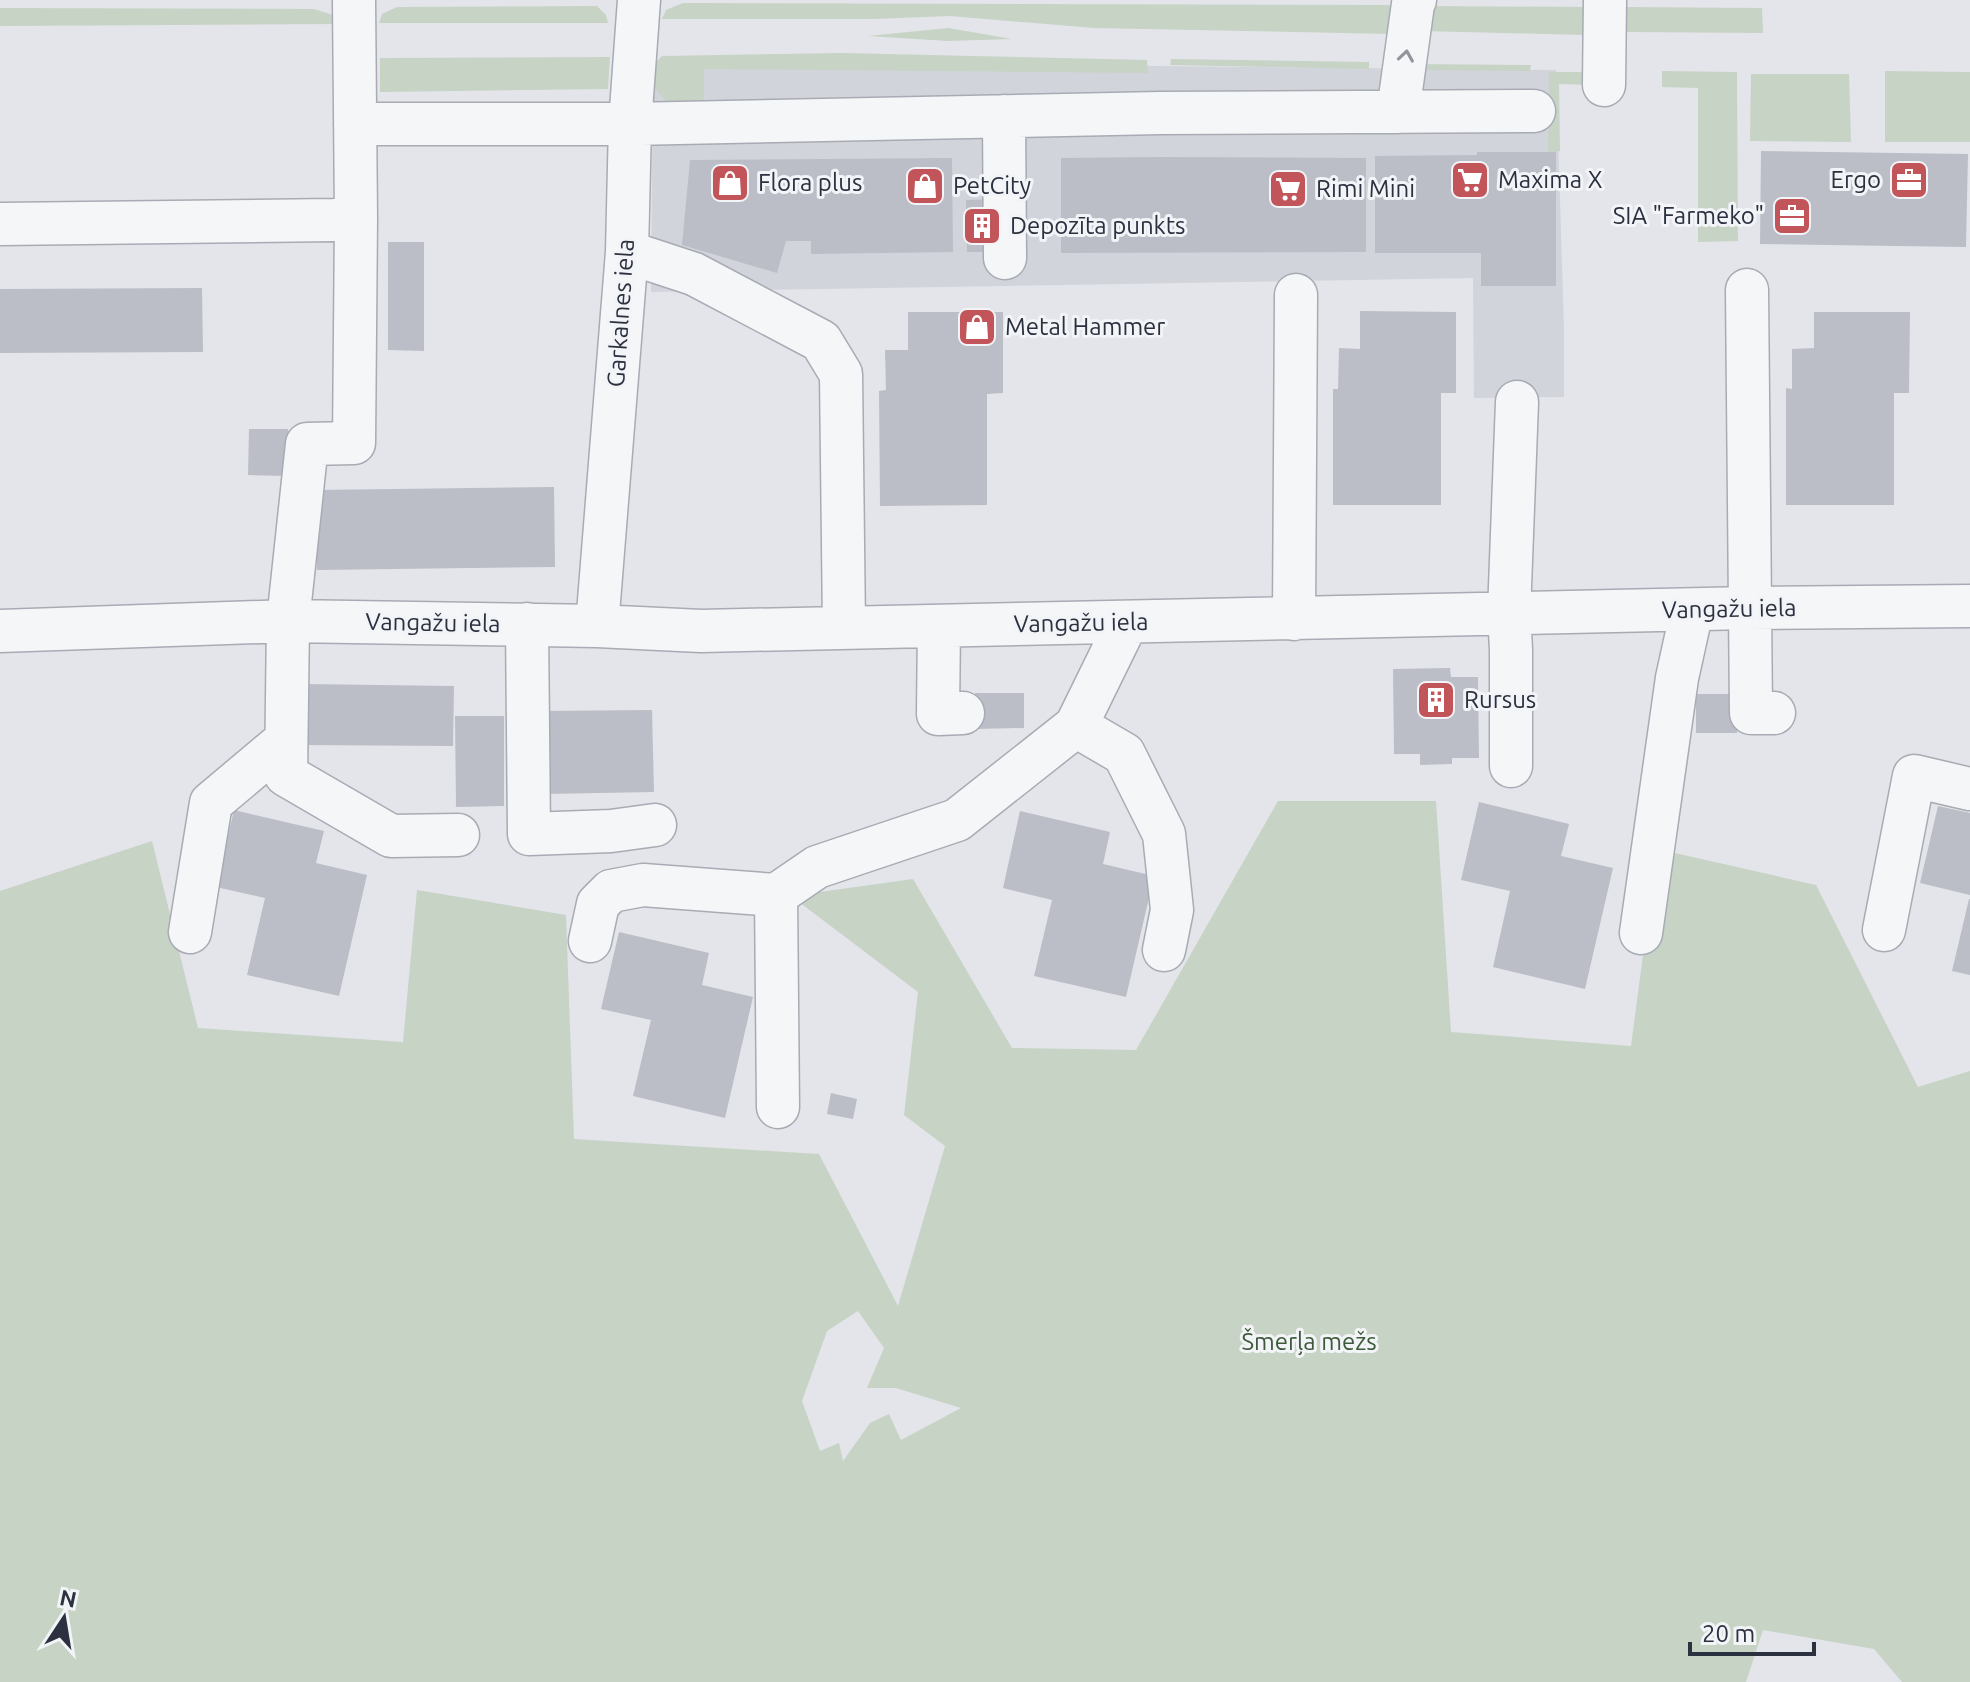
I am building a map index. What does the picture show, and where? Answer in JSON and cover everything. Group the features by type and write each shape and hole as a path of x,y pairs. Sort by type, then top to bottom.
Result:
{"street":[{"path":"354,0 354,443 307,444 288,621 286,775 391,836 458,835"},
{"name":"Garkalnes iela","path":"597,626 627,252 630,124 639,0"},
{"path":"1398,112 1415,0"},
{"path":"1604,85 1605,0"},
{"path":"355,124 630,124 1004,116 1534,111"},
{"path":"1004,116 1005,258"},
{"path":"0,224 356,219"},
{"path":"627,252 694,274 821,341 841,374 844,628"},
{"path":"1747,290 1751,713 1774,713"},
{"path":"1294,619 1296,295"},
{"path":"1511,766 1509,613 1517,402"},
{"name":"Vangažu iela","path":"0,631 288,621 527,624 701,631 1970,606"},
{"path":"1641,933 1677,678 1692,610"},
{"path":"590,941 598,904 611,891 643,885 776,895 817,867 957,820 1076,726 1127,622"},
{"path":"527,624 529,834 611,831 655,825"},
{"path":"939,626 938,714 963,713"},
{"path":"1076,726 1124,754 1164,834 1172,910 1164,950"},
{"path":"204,919 211,803 286,740"},
{"path":"1884,930 1914,776 1970,789"},
{"path":"776,895 778,1107"}],"shaded area":[{"path":"653,61 1556,70 1564,397 1474,398 1473,278 651,292"}],"green space":[{"path":"683,3 1395,5 1391,34 1094,28 950,16 662,19 666,10"},
{"path":"597,6 606,15 608,23 379,23 382,14 397,7"},
{"path":"1425,6 1586,7 1586,35 1421,31"},
{"path":"1625,7 1762,8 1763,33 1626,32"},
{"path":"0,8 314,9 333,15 338,24 0,26"},
{"path":"948,28 1012,39 948,41 868,36"},
{"path":"842,53 1147,60 1148,73 704,69 704,105 670,106 654,87 655,63 662,56"},
{"path":"610,57 608,89 380,92 380,58"},
{"path":"1171,59 1369,62 1369,69 1170,65"},
{"path":"1414,64 1531,65 1530,71 1414,70"},
{"path":"1662,71 1737,72 1738,241 1698,242 1698,88 1662,87"},
{"path":"1885,71 1970,72 1970,142 1885,142"},
{"path":"1549,72 1589,72 1590,85 1559,84 1560,151 1548,152"},
{"path":"1751,74 1849,74 1851,142 1750,141"},
{"name":"Šmerļa mežs","path":"1278,801 1436,801 1451,1032 1631,1046 1657,849 1816,885 1918,1087 1970,1071 1970,1682 1902,1682 1874,1649 1763,1630 1746,1682 0,1682 0,891 152,841 198,1028 403,1042 417,890 566,915 574,1139 819,1154 898,1306 945,1146 904,1115 918,992 791,896 913,879 1012,1048 1136,1050","holes":["858,1311 884,1348 867,1388 896,1388 961,1408 901,1440 889,1414 870,1423 843,1461 839,1443 820,1451 802,1401 827,1331"]}],"building":[{"path":"1761,151 1968,154 1966,247 1760,244"},
{"path":"1477,152 1556,152 1556,286 1481,286 1481,253 1375,253 1375,156 1477,155"},
{"path":"952,158 953,252 811,254 811,241 786,241 777,273 682,245 690,160"},
{"path":"1061,158 1366,158 1366,252 1061,253"},
{"name":"Depozīta punkts","path":"997,199 998,252 967,252 966,200"},
{"path":"388,242 424,242 424,351 388,350"},
{"path":"202,288 203,352 0,353 0,289"},
{"path":"1360,311 1456,312 1456,393 1441,393 1441,505 1333,505 1333,389 1338,389 1339,348 1360,349"},
{"path":"908,312 1003,312 1003,393 987,394 987,505 880,506 879,391 886,390 885,350 908,350"},
{"path":"1814,312 1910,312 1909,393 1894,393 1894,505 1786,505 1786,388 1792,389 1792,349 1814,348"},
{"path":"249,429 288,429 287,476 248,475"},
{"path":"554,487 555,567 317,570 316,490"},
{"name":"Rursus","path":"1450,668 1451,677 1478,677 1479,758 1452,758 1452,764 1420,765 1420,754 1394,754 1393,669"},
{"path":"302,684 454,686 453,746 301,745"},
{"path":"975,693 1024,693 1024,728 975,729"},
{"path":"1696,694 1737,694 1737,733 1696,733"},
{"path":"652,710 654,792 544,794 542,711"},
{"path":"455,716 504,716 504,806 456,807"},
{"path":"1479,802 1569,824 1561,856 1613,868 1585,989 1493,967 1510,891 1461,880"},
{"path":"1938,806 1970,813 1970,895 1920,883"},
{"path":"234,810 324,831 316,863 367,875 339,996 247,975 265,898 216,887"},
{"path":"1020,811 1110,832 1103,864 1154,876 1126,997 1034,976 1052,900 1003,888"},
{"path":"1970,899 1970,975 1952,971"},
{"path":"619,932 709,953 702,985 753,997 725,1118 633,1096 651,1020 601,1009"},
{"path":"831,1093 857,1099 853,1119 827,1114"}],"place":[{"name":"Maxima X","path":"1470,180"},
{"name":"Ergo","path":"1909,180"},
{"name":"Flora plus","path":"730,183"},
{"name":"PetCity","path":"925,186"},
{"name":"Rimi Mini","path":"1288,189"},
{"name":"SIA \"Farmeko\"","path":"1792,216"},
{"name":"Depozīta punkts","path":"982,226"},
{"name":"Metal Hammer","path":"977,327"},
{"name":"Rursus","path":"1436,700"}]}
